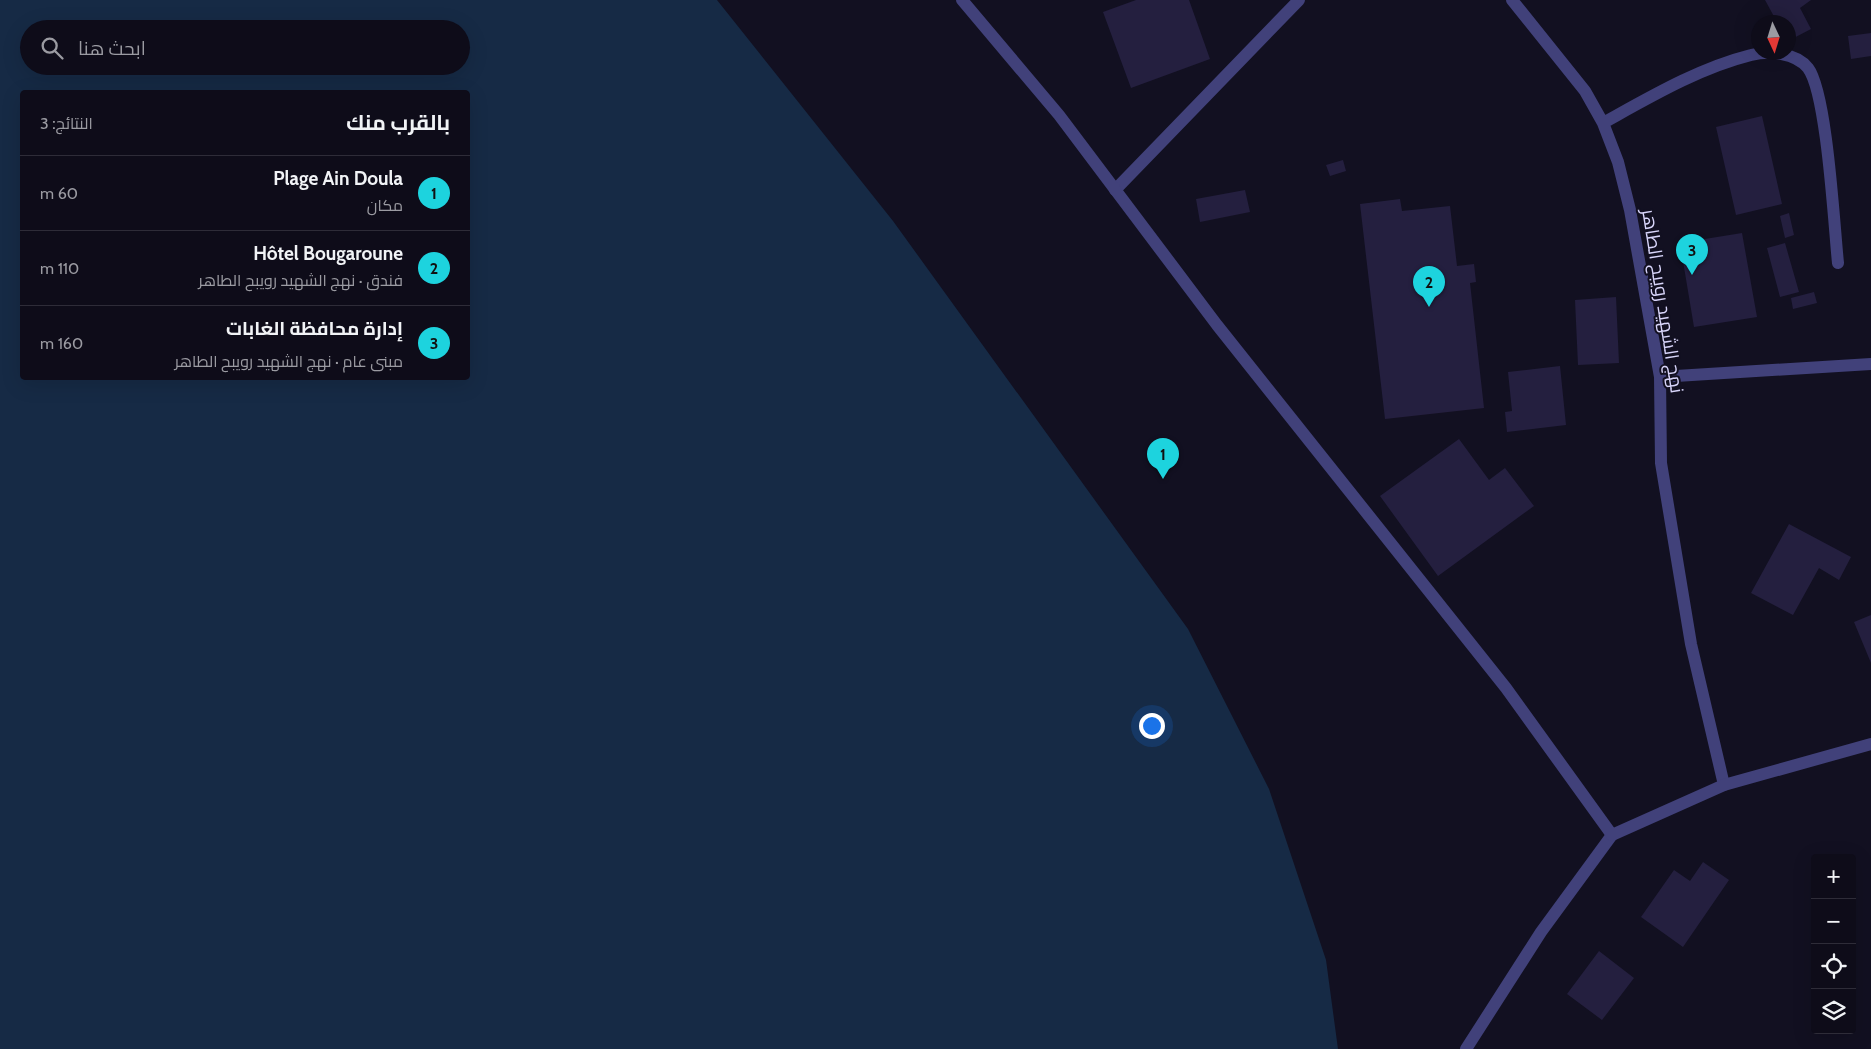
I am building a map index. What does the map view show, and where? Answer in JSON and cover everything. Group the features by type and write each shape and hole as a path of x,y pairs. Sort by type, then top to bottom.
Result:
{"street":[{"path":"962,0 1059,115 1223,332 1506,688 1612,835"},
{"path":"1115,190 1299,0"},
{"name":"نهج الشهيد رويبح الطاهر","path":"1512,0 1585,91 1603,123 1618,162 1630,210 1660,377 1660,462 1691,644 1724,785"},
{"path":"1603,123 1658,92 1753,54 1791,56 1808,68 1817,88 1827,156 1838,263"},
{"path":"1660,377 1871,364"},
{"path":"1466,1049 1541,932 1612,835 1724,785 1871,744"}],"water":[{"path":"0,0 717,0 893,221 1188,629 1269,789 1326,960 1338,1049 0,1049"}],"building":[{"path":"1136,0 1189,0 1210,59 1131,88 1103,12"},
{"path":"1765,0 1811,0 1800,8 1811,29 1796,37 1796,15 1773,15"},
{"path":"1871,33 1871,56 1851,59 1848,36"},
{"path":"1762,116 1782,204 1736,215 1716,127"},
{"path":"1343,160 1346,171 1330,176 1326,165"},
{"path":"1245,190 1250,212 1200,222 1196,199"},
{"path":"1400,199 1402,211 1450,206 1457,266 1474,264 1476,282 1470,283 1484,408 1385,419 1360,204"},
{"path":"1789,213 1794,235 1785,238 1780,216"},
{"path":"1742,233 1757,317 1694,327 1680,243"},
{"path":"1785,243 1799,292 1780,297 1767,248"},
{"path":"1814,292 1817,303 1793,309 1791,298"},
{"path":"1616,297 1619,363 1578,365 1575,300"},
{"path":"1560,366 1566,425 1507,432 1505,412 1512,411 1508,372"},
{"path":"1459,439 1489,480 1505,468 1534,506 1438,576 1380,496"},
{"path":"1789,524 1851,557 1839,580 1819,568 1793,615 1751,593"},
{"path":"1871,615 1871,663 1854,622"},
{"path":"1703,862 1729,880 1683,947 1641,917 1674,870 1690,881"},
{"path":"1599,951 1634,978 1602,1020 1567,994"}],"place":[{"name":"إدارة محافظة الغابات","path":"1692,275"},
{"name":"Hôtel Bougaroune","path":"1429,307"},
{"name":"Plage Ain Doula","path":"1163,479"}]}
